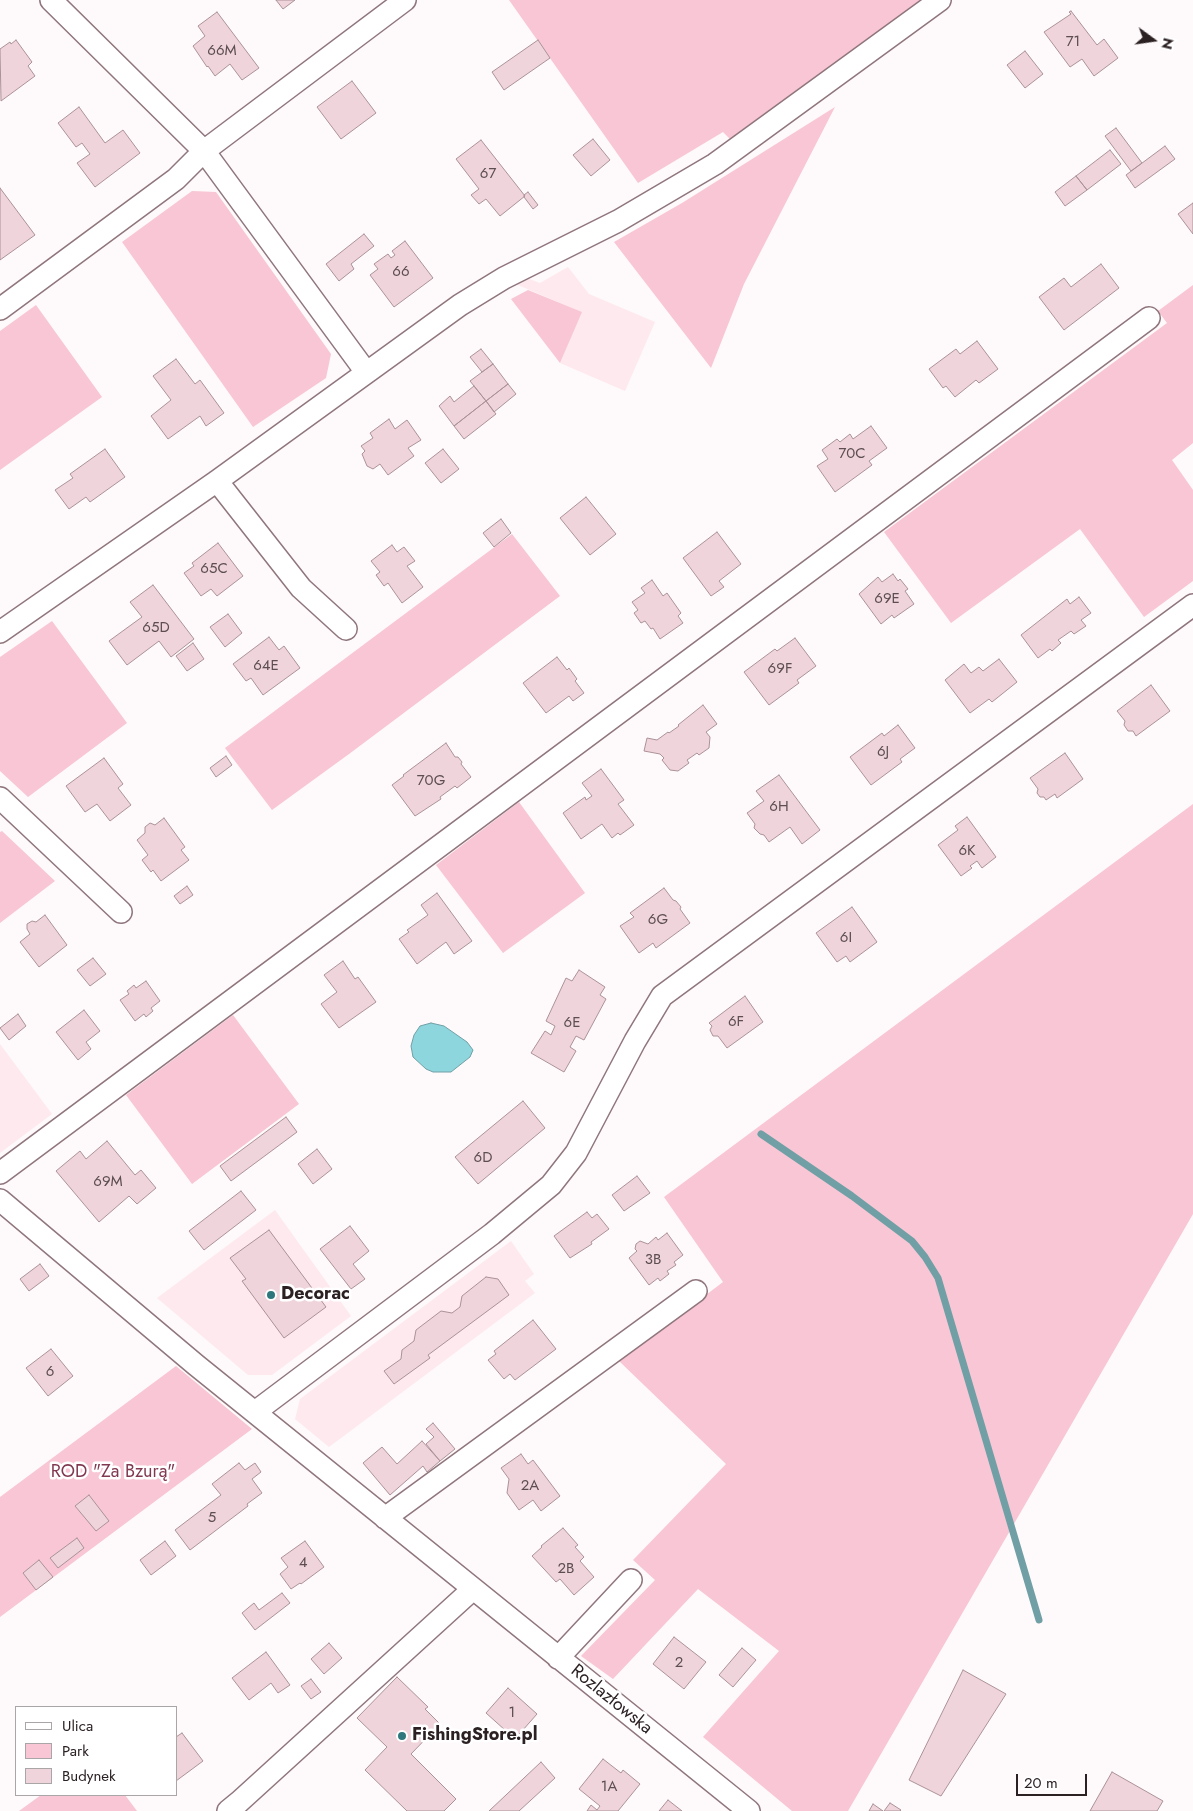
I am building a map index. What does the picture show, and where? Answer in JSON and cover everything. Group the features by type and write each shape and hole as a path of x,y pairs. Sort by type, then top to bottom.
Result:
{"street":[{"path":"51,0 204,151 366,372"},
{"path":"0,309 176,179 204,151 405,0"},
{"path":"0,632 217,481 460,305 504,278 618,221 715,164 940,0"},
{"path":"0,1173 1149,318"},
{"path":"217,481 301,588 346,629"},
{"path":"255,1412 492,1234 551,1185 576,1153 635,1041 662,996 1193,605"},
{"path":"0,798 121,912"},
{"name":"Rozlazłowska","path":"0,1200 196,1365 749,1811"},
{"path":"385,1518 696,1291"},
{"path":"558,1658 632,1580"},
{"path":"228,1811 473,1589"}],"shaded area":[{"path":"568,267 589,294 655,322 625,391 560,363 581,312 511,282 524,277 540,283"},
{"path":"0,1044 52,1114 0,1153"},
{"path":"275,1210 351,1316 272,1375 248,1375 157,1298"},
{"path":"511,1241 534,1274 525,1281 535,1293 329,1447 295,1419 300,1399"}],"green space":[{"path":"509,0 925,0 733,142 723,132 638,183"},
{"path":"835,107 744,284 711,368 614,242 682,203"},
{"path":"192,191 216,192 331,354 326,378 253,427 122,242"},
{"path":"1193,285 1193,443 1172,460 1193,490 1193,581 1144,617 1080,529 951,623 884,532 1167,323 1158,311"},
{"path":"528,290 582,312 560,363 511,299"},
{"path":"36,305 102,397 0,470 0,331"},
{"path":"512,534 560,596 272,810 225,748"},
{"path":"52,621 127,723 28,797 0,771 0,657"},
{"path":"519,802 585,893 503,953 436,865"},
{"path":"1193,804 1193,1214 848,1811 792,1811 703,1737 779,1651 698,1589 613,1679 581,1656 655,1580 633,1560 726,1464 619,1361 723,1282 664,1197"},
{"path":"2,831 55,881 0,923 0,832"},
{"path":"233,1015 299,1104 192,1184 126,1095"},
{"name":"ROD \"Za Bzurą\"","path":"176,1366 252,1429 0,1617 0,1497"},
{"path":"40,1796 126,1796 137,1811 19,1811"}],"water":[{"path":"431,1023 444,1026 467,1042 473,1050 470,1057 451,1072 433,1072 426,1069 413,1057 411,1046 414,1035 420,1026"}],"building":[{"path":"276,0 295,0 283,9"},
{"path":"1071,11 1097,45 1104,39 1118,58 1094,76 1082,59 1070,67 1044,32 1071,14 1069,12"},
{"path":"217,12 259,68 242,80 230,64 215,76 193,46 205,36 198,26"},
{"path":"16,40 32,62 28,66 35,76 1,101 0,49"},
{"path":"538,40 550,58 504,90 492,72"},
{"path":"1025,51 1043,74 1025,88 1007,65"},
{"path":"352,81 376,113 341,139 317,107"},
{"path":"79,107 105,143 123,130 140,153 95,187 77,163 90,154 82,143 76,147 58,123"},
{"path":"1116,128 1142,163 1131,171 1105,136"},
{"path":"593,139 610,160 591,176 573,155"},
{"path":"481,140 525,196 500,216 486,199 479,204 471,195 479,189 456,159"},
{"path":"1165,146 1175,159 1135,188 1126,175"},
{"path":"1110,150 1121,164 1087,190 1076,176"},
{"path":"1076,176 1087,190 1065,206 1055,192"},
{"path":"0,188 35,235 0,260"},
{"path":"528,192 538,205 533,209 524,197"},
{"path":"1193,203 1193,234 1178,214"},
{"path":"364,234 374,246 351,264 354,269 339,281 326,264"},
{"path":"405,241 433,278 394,307 370,275 378,269 374,264 388,254 391,258 395,255 392,251"},
{"path":"1101,264 1119,288 1064,330 1039,297 1064,278 1071,287"},
{"path":"977,341 998,369 979,383 976,380 955,397 946,386 943,388 929,369 956,349 960,354"},
{"path":"481,349 493,364 482,372 470,357"},
{"path":"176,359 195,384 200,380 224,413 206,426 200,416 168,439 151,416 171,400 153,376"},
{"path":"493,364 508,384 486,401 470,381"},
{"path":"508,384 516,394 494,412 486,401"},
{"path":"474,386 486,401 454,426 439,406 450,396 454,402"},
{"path":"486,401 496,414 464,439 454,426"},
{"path":"389,419 395,429 407,420 421,440 408,448 414,456 388,475 380,464 373,469 367,466 362,454 365,451 361,446 373,438 370,433"},
{"path":"871,426 887,448 869,461 872,465 835,492 817,466 828,459 822,450 837,439 840,442 850,434 853,439"},
{"path":"105,449 125,477 90,502 86,497 69,509 55,490 73,478 70,474"},
{"path":"443,449 459,469 441,483 425,463"},
{"path":"586,497 616,534 590,555 560,518"},
{"path":"501,519 511,533 494,547 483,533"},
{"path":"717,532 741,564 719,581 724,587 711,596 683,558"},
{"path":"218,543 243,576 217,596 211,589 201,596 184,573 194,566 192,563"},
{"path":"392,545 397,552 404,547 415,561 407,566 423,587 402,603 388,583 384,586 376,575 380,572 371,561"},
{"path":"893,574 908,589 905,591 914,604 894,618 892,615 881,624 859,594 878,577 882,582"},
{"path":"652,580 663,596 667,593 681,613 678,616 683,623 660,639 653,628 651,629 645,621 641,623 634,613 638,610 632,602 645,593 641,588"},
{"path":"153,585 194,639 171,657 159,641 127,665 109,641 142,617 130,602"},
{"path":"1079,597 1091,613 1081,620 1086,626 1074,634 1071,631 1058,640 1061,643 1052,651 1050,649 1038,658 1021,635 1067,599 1070,604"},
{"path":"228,614 242,633 225,647 210,627"},
{"path":"269,637 279,650 284,646 300,668 263,695 251,678 246,681 233,664"},
{"path":"795,638 816,666 797,680 799,683 769,705 744,672 775,649 777,651"},
{"path":"193,643 204,659 187,671 176,656"},
{"path":"557,657 567,670 569,668 577,679 575,681 584,693 573,701 569,696 546,713 523,683"},
{"path":"999,659 1017,682 992,702 989,699 970,713 945,680 964,664 971,673 979,667 983,671"},
{"path":"1151,685 1170,711 1136,736 1133,731 1128,731 1124,725 1125,721 1117,711"},
{"path":"703,705 717,724 706,732 710,737 709,748 687,760 689,763 678,771 670,770 660,754 644,751 647,738 657,740 669,733"},
{"path":"898,725 915,748 900,759 902,762 871,785 850,757 882,733 884,736"},
{"path":"446,743 455,757 458,757 462,762 461,764 471,777 457,788 455,786 440,797 441,799 415,816 392,785"},
{"path":"1065,753 1083,779 1057,798 1055,794 1046,800 1037,793 1038,789 1030,778"},
{"path":"226,756 232,765 216,777 210,768"},
{"path":"104,758 123,784 118,788 131,805 110,821 97,804 85,812 66,786"},
{"path":"601,769 624,800 618,804 634,825 612,838 602,824 581,839 563,813 585,797 586,800 592,796 582,783"},
{"path":"779,775 820,830 802,844 790,827 769,842 764,835 754,828 755,824 747,813 764,801 756,791"},
{"path":"967,817 996,857 982,868 977,861 970,866 972,868 961,876 938,845 958,830 955,826"},
{"path":"164,818 185,847 181,850 189,860 161,881 142,860 148,855 137,840 145,833 145,827 150,823 155,825"},
{"path":"187,886 193,895 180,904 174,896"},
{"path":"664,888 681,907 680,909 690,923 656,948 653,943 639,953 620,926 634,917 630,913"},
{"path":"437,893 472,941 454,954 446,942 417,964 399,939 409,932 407,930 428,915 421,905"},
{"path":"852,907 877,942 850,962 846,956 837,962 816,933"},
{"path":"45,915 67,945 39,967 20,942 30,934 27,924 32,921 36,922"},
{"path":"93,958 106,974 90,986 77,970"},
{"path":"343,961 355,979 358,977 376,1002 339,1028 321,1004 337,992 324,975"},
{"path":"579,970 605,987 600,995 606,999 584,1040 576,1036 570,1047 576,1051 564,1072 531,1053 545,1031 551,1035 555,1026 546,1021 566,978 572,981"},
{"path":"146,981 160,1001 151,1008 153,1011 146,1017 144,1014 135,1021 120,1000 129,994 127,991 134,985 136,988"},
{"path":"745,996 763,1022 727,1048 718,1036 713,1036 710,1030 712,1026 709,1023"},
{"path":"84,1010 100,1031 86,1042 91,1049 78,1060 56,1032"},
{"path":"18,1014 26,1026 9,1040 0,1028"},
{"path":"523,1101 545,1128 478,1184 455,1157"},
{"path":"286,1117 297,1132 231,1181 220,1166"},
{"path":"107,1141 135,1175 141,1170 156,1188 137,1204 129,1196 99,1222 56,1171 80,1151 86,1159"},
{"path":"317,1149 332,1169 313,1184 298,1164"},
{"path":"637,1176 650,1193 624,1211 612,1195"},
{"path":"241,1191 256,1210 204,1250 189,1231"},
{"path":"587,1212 592,1218 597,1214 609,1229 591,1242 592,1244 570,1258 554,1236"},
{"path":"350,1226 369,1251 353,1264 365,1279 351,1289 320,1249"},
{"path":"269,1230 326,1307 284,1338 242,1281 246,1279 230,1258"},
{"path":"667,1233 683,1255 674,1262 676,1265 667,1271 669,1274 660,1281 658,1278 649,1285 629,1258 637,1251 635,1249 636,1244 640,1241 648,1244 656,1237 658,1240"},
{"path":"40,1264 49,1276 29,1291 20,1279"},
{"path":"486,1277 498,1279 509,1295 428,1355 430,1358 394,1384 384,1371 401,1359 402,1350 414,1341 416,1330 441,1311 452,1313 460,1307 462,1296"},
{"path":"533,1320 556,1349 515,1380 510,1374 504,1379 488,1360 496,1354 494,1351"},
{"path":"51,1349 73,1376 48,1396 26,1368"},
{"path":"433,1423 455,1449 440,1461 426,1444 434,1437 426,1429"},
{"path":"422,1441 440,1461 427,1472 423,1466 390,1495 363,1463 382,1447 397,1464"},
{"path":"521,1454 528,1464 533,1460 560,1496 541,1511 533,1500 519,1510 507,1493 509,1479 501,1468"},
{"path":"239,1463 245,1470 255,1463 261,1472 252,1479 262,1493 247,1504 248,1506 190,1550 175,1530 221,1495 212,1484"},
{"path":"89,1495 109,1521 96,1531 75,1506"},
{"path":"563,1528 578,1545 575,1547 584,1557 580,1561 594,1577 574,1595 560,1579 556,1582 532,1556"},
{"path":"77,1538 84,1548 58,1568 50,1558"},
{"path":"165,1541 176,1556 151,1575 140,1560"},
{"path":"305,1541 324,1567 291,1589 280,1574 288,1567 281,1558"},
{"path":"39,1560 53,1577 36,1590 23,1573"},
{"path":"282,1593 290,1603 255,1630 242,1613 254,1603 259,1610"},
{"path":"674,1637 706,1662 684,1689 653,1664"},
{"path":"329,1643 342,1658 324,1674 311,1659"},
{"path":"742,1648 756,1660 733,1687 719,1675"},
{"path":"266,1652 290,1685 278,1693 271,1683 249,1700 232,1678"},
{"path":"963,1670 1006,1694 941,1796 909,1780"},
{"name":"FishingStore.pl","path":"397,1677 428,1707 425,1709 440,1724 411,1754 456,1799 444,1811 407,1811 365,1770 387,1747 357,1718"},
{"path":"311,1679 321,1692 311,1699 301,1686"},
{"path":"508,1688 537,1714 515,1739 486,1713"},
{"path":"182,1733 203,1761 178,1780 178,1736"},
{"path":"603,1759 621,1773 623,1770 640,1784 618,1811 587,1811 591,1805 597,1810 600,1806 579,1789"},
{"path":"541,1762 555,1778 519,1811 489,1811"},
{"path":"1112,1772 1163,1801 1157,1811 1090,1811"},
{"path":"668,1800 682,1811 659,1811"},
{"path":"890,1803 901,1810 884,1811"},
{"path":"873,1804 883,1811 869,1811"}],"waterway":[{"path":"761,1134 852,1196 912,1241 938,1278 1039,1620"}],"place":[{"name":"Decorac","path":"271,1295"},
{"name":"FishingStore.pl","path":"402,1736"}]}
